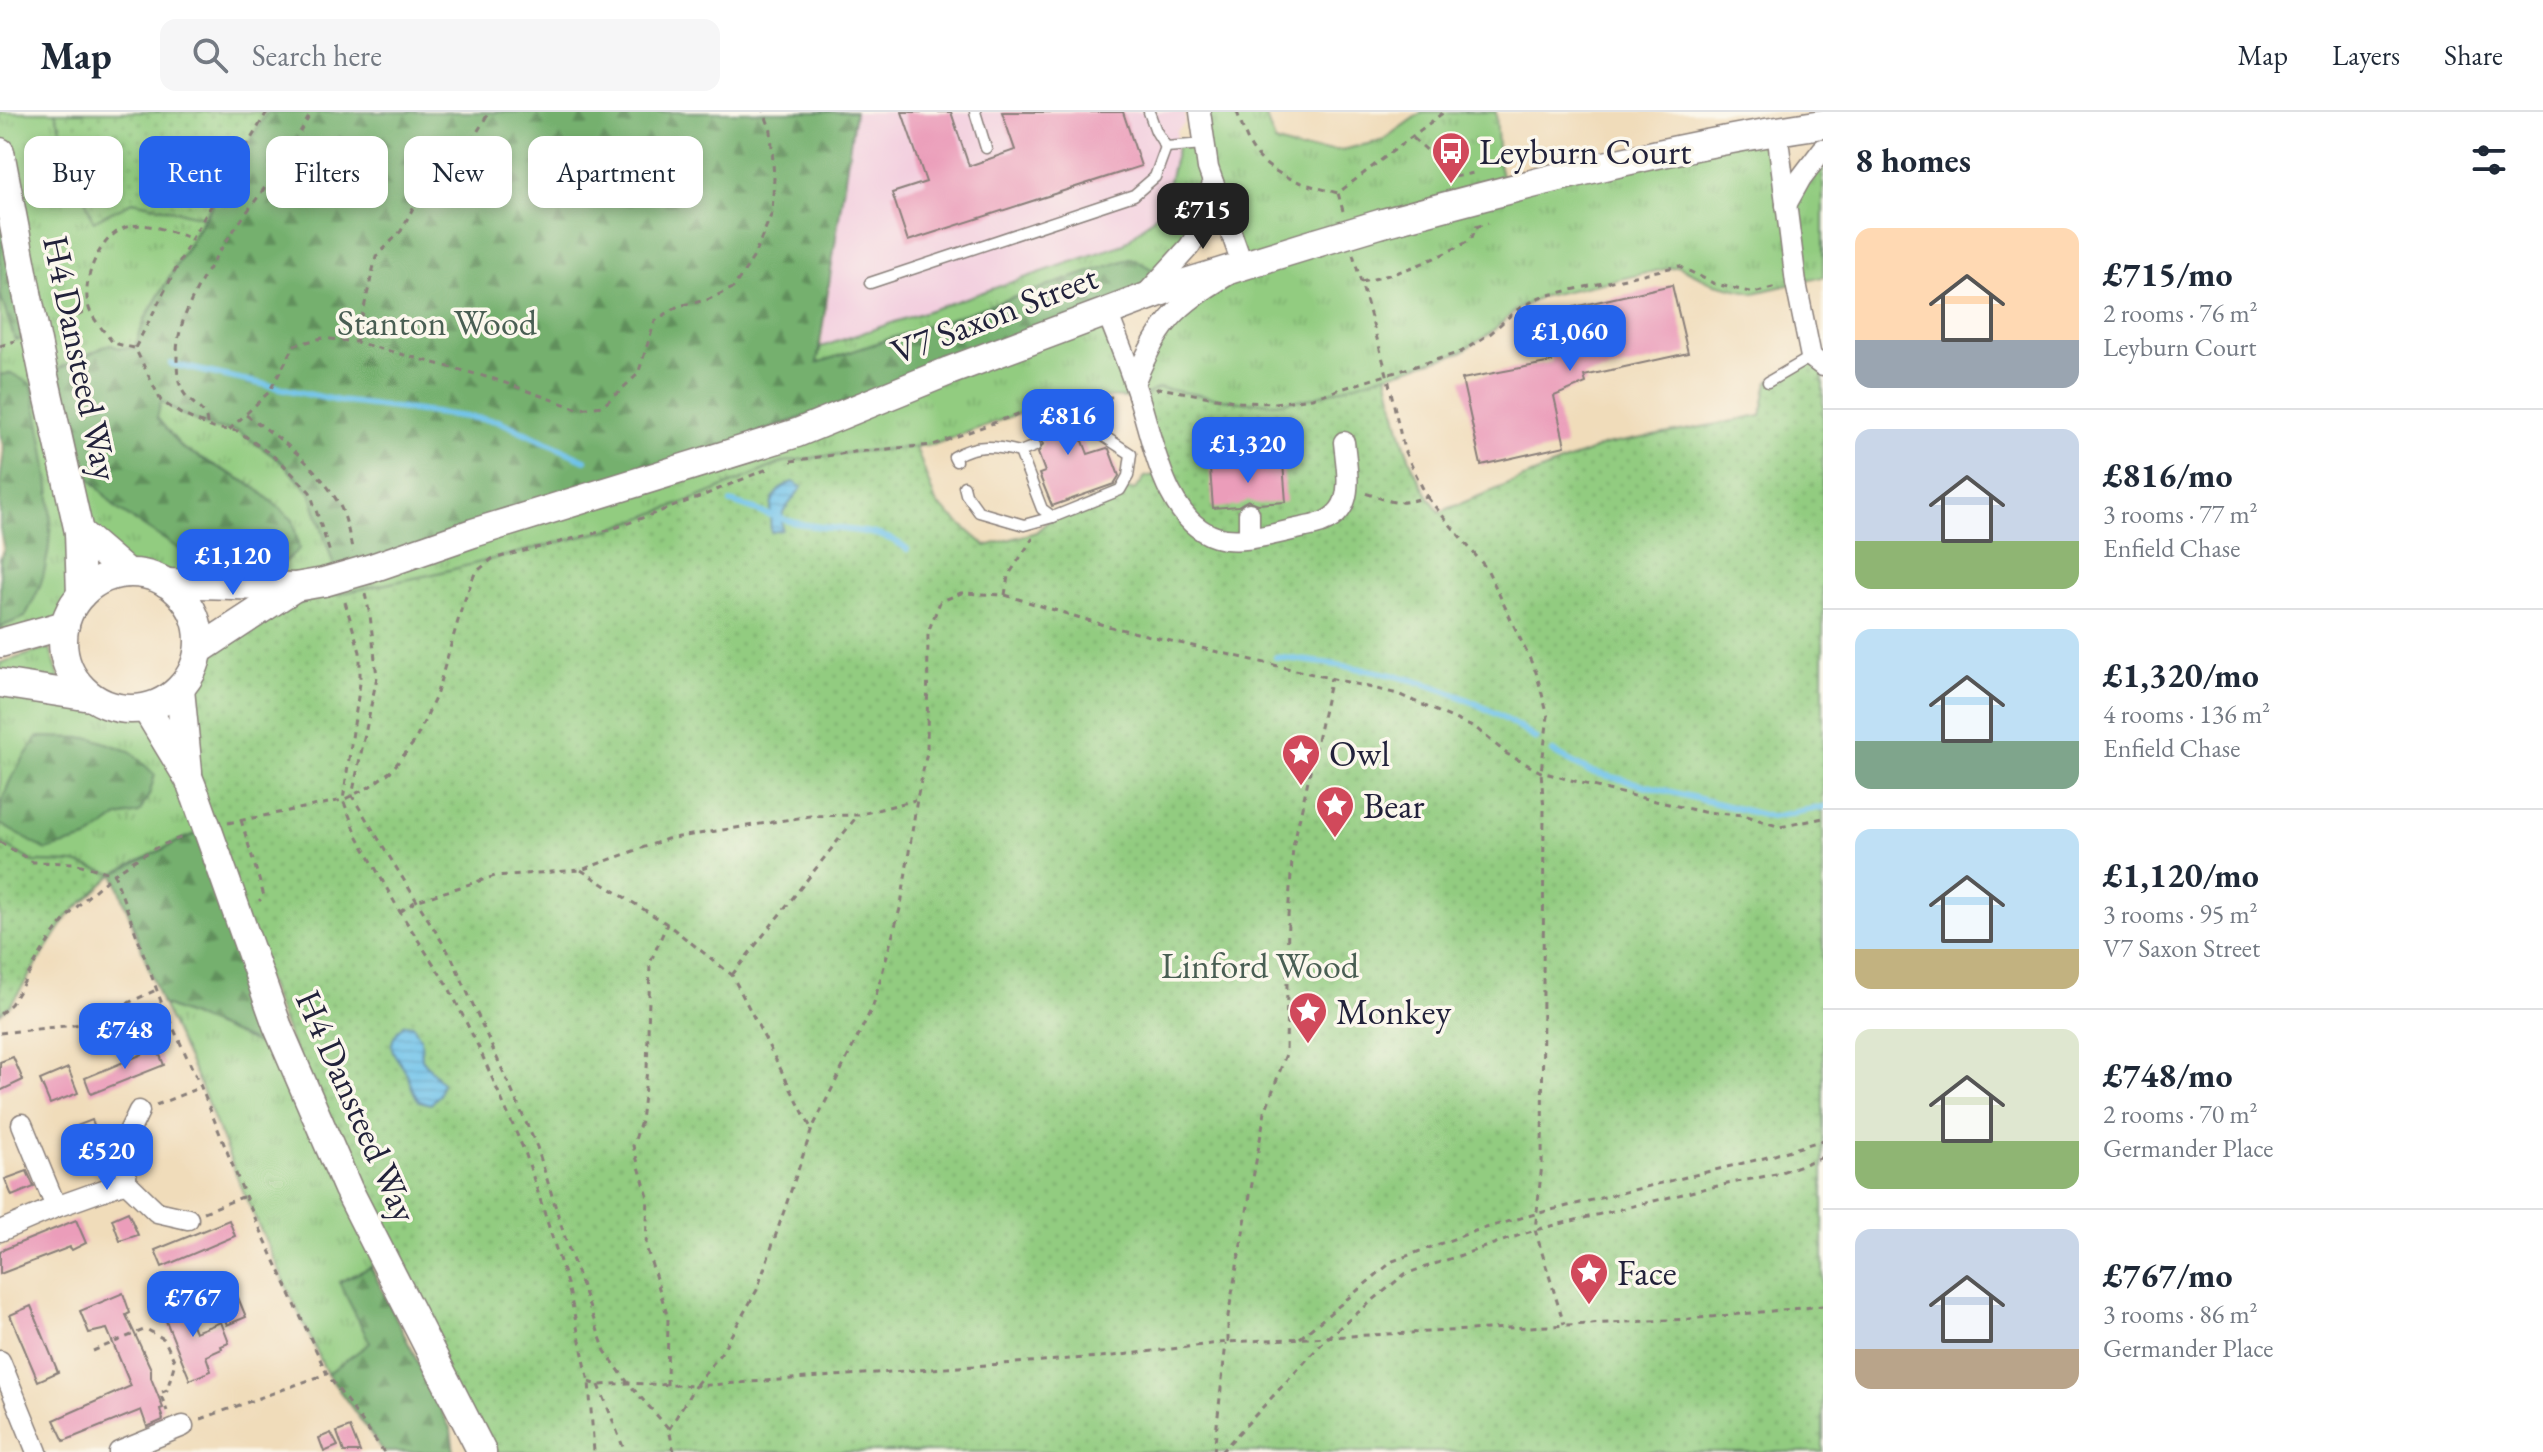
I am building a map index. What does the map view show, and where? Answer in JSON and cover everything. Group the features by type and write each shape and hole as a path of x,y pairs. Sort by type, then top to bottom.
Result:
{"street":[{"path":"1134,383 1148,350 1168,318 1193,295 1243,266 1213,183 1200,112"},
{"path":"1817,362 1796,283 1777,131 1818,112"},
{"name":"V7 Saxon Street","path":"166,583 295,587 362,573 473,533 797,433 949,371 1142,299 1316,243 1587,170 1823,124"},
{"path":"1786,205 1823,149"},
{"name":"H4 Dansteed Way","path":"0,152 44,376 79,532 81,595"},
{"path":"1142,299 1189,247 1200,230 1213,183"},
{"path":"1107,312 1134,383 1151,446 1178,504 1199,529 1217,538 1249,538 1320,525 1333,518 1348,507 1344,442"},
{"path":"1249,513 1249,538"},
{"name":"H4 Dansteed Way","path":"79,532 127,573"},
{"path":"0,683 91,697 118,707 146,708 164,701 180,689 193,670 199,650 198,631 192,612 181,595 166,583 145,575 127,573 102,580 81,595 71,609 63,645 67,665 91,697"},
{"name":"V7 Saxon Street","path":"199,650 295,587"},
{"path":"0,643 65,625"},
{"name":"H4 Dansteed Way","path":"180,689 192,788"},
{"name":"H4 Dansteed Way","path":"146,708 192,788 277,1025 348,1189 482,1452"},
{"path":"139,1111 127,1136 126,1182 157,1212 188,1219"},
{"path":"22,1124 56,1207"},
{"path":"0,1231 126,1182"},
{"path":"0,1361 37,1452"},
{"path":"119,1452 178,1428"}],"lane":[{"path":"975,112 986,148"},
{"path":"1149,112 1166,147"},
{"path":"1166,147 1204,144"},
{"path":"870,283 1134,195 1155,177 1166,147"},
{"path":"1768,382 1817,362"},
{"path":"1079,432 1102,435 1131,454"},
{"path":"956,461 954,457 969,447 1001,447 1020,452 1035,446"},
{"path":"1131,454 1151,446"},
{"path":"1020,452 1042,509 1053,517"},
{"path":"964,486 979,512 1024,525 1053,517 1120,490 1128,476 1131,454"}],"path":[{"path":"135,348 192,238 267,112"},
{"path":"207,425 207,419 199,406 186,396 178,377 177,351 181,327 198,288 312,112"},
{"path":"356,342 376,257 401,231 415,204 440,188 455,170 489,112"},
{"path":"228,430 269,392 295,345 322,338 356,342 494,379 578,409 603,406 638,374 655,321 678,306 707,300 733,288 753,258 772,213 774,178 771,131 764,112"},
{"path":"1237,112 1252,148 1269,167 1301,184 1338,193"},
{"path":"1413,138 1429,152 1449,178 1475,173"},
{"path":"1361,282 1398,274 1426,263 1471,240 1476,227 1488,223"},
{"path":"135,348 113,343 89,310 88,281 94,258 108,239 130,225 153,227 192,238"},
{"path":"135,348 161,401 207,425 238,431 280,461 310,492 333,580 360,652 360,683 343,800 358,837 400,912 449,988 526,1155 569,1290 589,1382 594,1452"},
{"path":"1387,374 1404,450 1427,497 1487,569 1536,672 1548,716 1541,772 1544,809 1542,1164 1535,1230 1564,1324"},
{"path":"246,415 289,444 310,465 341,506 362,573 377,677 352,796 452,958 537,1147 605,1351 628,1383 669,1429 674,1452"},
{"path":"1348,507 1367,493 1387,503 1400,504 1427,497"},
{"path":"1005,595 1008,576 1039,528 1053,517"},
{"path":"669,1429 695,1386 721,1353 757,1290 812,1129 873,1006 901,905 927,752 927,647 932,617 940,602 961,593 1005,595 1107,626 1398,694 1477,729 1507,754 1541,772 1703,812 1744,815 1780,827 1823,818"},
{"path":"1214,1452 1228,1316 1265,1112 1286,1054 1288,916 1293,847 1331,678"},
{"path":"400,912 416,901 495,876 581,870 667,839 810,816 858,815 917,799"},
{"path":"226,824 343,800"},
{"path":"732,975 858,815"},
{"path":"240,921 264,896 241,820"},
{"path":"0,1014 11,1004 68,916 114,874 169,841 198,833"},
{"path":"0,842 33,862 74,863 114,874"},
{"path":"581,870 667,924 732,975 812,1129"},
{"path":"114,874 156,990 201,1087 245,1196 327,1374 384,1452"},
{"path":"667,924 650,963 647,1070 641,1121 633,1146 648,1197 646,1246 668,1318 667,1385"},
{"path":"0,1033 83,1024 156,990"},
{"path":"139,1111 201,1087"},
{"path":"1300,1338 1393,1261 1475,1231 1535,1214 1768,1157 1823,1140"},
{"path":"1221,1452 1328,1337 1405,1274 1535,1230 1776,1174 1823,1157"},
{"path":"188,1219 245,1196"},
{"path":"589,1382 599,1385 695,1386 1113,1356 1227,1343 1689,1319 1823,1306"},
{"path":"93,1351 146,1329 164,1339 175,1362 167,1390 160,1393 178,1428 327,1374"},
{"path":"599,1385 625,1452"}],"shaded area":[{"path":"855,112 1185,112 1185,123 1177,131 1174,166 1162,210 1124,244 821,347"}],"green space":[{"path":"0,112 55,112 63,136 24,136 24,208 89,208 93,220 134,201 139,202 139,208 165,208 204,217 145,319 135,348 119,348 44,376 255,487 182,448 156,417 161,401 181,414 238,431 280,461 310,492 338,578 1107,312 1133,381 1148,350 1242,266 1213,184 1200,230 1164,276 1132,258 816,364 821,347 1124,244 1162,209 1178,145 1204,143 1200,112 1264,112 1275,142 1299,150 1341,150 1381,141 1422,112 1496,112 1499,164 1505,189 1777,131 1786,203 1823,149 1823,277 1754,293 1715,284 1678,266 1540,297 1515,311 1491,333 1461,352 1312,398 1275,403 1239,402 1160,388 1139,398 1079,397 1036,407 933,445 784,462 612,529 434,574 300,602 268,605 294,588 166,583 145,575 127,573 80,532 81,595 65,625 0,643 0,627 25,617 11,373 0,375 0,294 15,340 0,155"},
{"path":"55,112 267,112 250,140 250,136 139,136 139,202 123,206 123,136 63,136"},
{"name":"Stanton Wood","path":"267,112 855,112 817,363 1132,258 1164,276 1142,299 338,579 310,492 281,461 238,431 213,428 161,401 157,418 182,448 255,487 293,520 299,549 274,571 204,565 117,509 59,443 44,376 109,344 119,348 135,348 145,319 210,208 250,208 250,141"},
{"path":"0,201 34,336 15,340 0,294"},
{"path":"88,208 120,208 93,221"},
{"path":"165,208 209,208 204,217"},
{"name":"Linford Wood","path":"1811,357 1823,366 1823,1452 482,1452 348,1189 189,779 180,689 193,670 199,650 268,605 300,602 434,574 612,529 784,462 854,452 916,447 936,503 986,546 1036,532 1053,517 1120,490 1136,489 1145,477 1163,473 1139,398 1159,388 1239,402 1275,403 1312,398 1387,374 1412,464 1440,512 1605,445 1761,416 1768,382"},
{"path":"11,373 32,385 49,484 50,534 41,583 25,617 0,627 0,559 4,550 0,528 0,482 4,450 0,432 0,375"},
{"path":"50,648 60,680 0,673 0,663"},
{"path":"0,683 91,697 108,705 129,709 146,708 204,831 114,874 74,863 33,862 0,842"},
{"path":"38,737 92,738 130,751 155,775 139,813 118,817 87,839 46,850 0,824 7,788"},
{"path":"204,831 291,1057 162,1004 114,874"},
{"path":"0,842 33,862 74,863 114,874 68,916 11,1004 0,1014"},
{"path":"162,1004 290,1057 384,1261 339,1282 371,1343 327,1374 245,1196 201,1087"},
{"path":"371,1267 451,1430 454,1452 384,1452 327,1374 370,1343 339,1282"}],"water":[{"path":"793,482 802,487 783,512 782,530 771,532 772,502 779,490"},
{"path":"404,1024 413,1025 421,1039 422,1059 442,1083 439,1095 431,1104 419,1101 393,1052 396,1033"}],"building":[{"path":"902,112 951,112 969,166 1015,150 1002,112 1123,112 1141,166 908,241 892,193 926,182"},
{"path":"1672,285 1688,353 1584,376 1586,383 1554,396 1565,446 1481,465 1462,379 1552,362 1550,355 1584,349 1574,307"},
{"path":"1068,401 1077,424 1071,430 1072,436 1083,441 1088,454 1109,449 1119,476 1114,484 1052,506 1039,474 1045,472 1038,453 1043,444 1033,438 1025,417"},
{"path":"1283,463 1286,502 1258,504 1248,500 1238,506 1213,508 1210,469"},
{"path":"157,1048 164,1065 91,1094 85,1078"},
{"path":"13,1057 23,1080 0,1091 0,1062"},
{"path":"68,1068 78,1093 50,1104 40,1080"},
{"path":"92,1120 103,1145 85,1153 74,1127"},
{"path":"27,1171 34,1187 12,1196 5,1179"},
{"path":"128,1212 138,1235 120,1241 112,1219"},
{"path":"76,1220 86,1243 0,1274 0,1251"},
{"path":"229,1220 235,1236 162,1267 155,1250"},
{"path":"123,1293 130,1313 126,1315 151,1369 151,1378 163,1408 160,1409 163,1420 147,1427 141,1410 64,1441 54,1420 131,1386 107,1329 89,1333 80,1311"},
{"path":"237,1295 246,1317 227,1325 218,1303"},
{"path":"181,1298 195,1332 221,1322 229,1343 206,1356 211,1371 190,1380 160,1306"},
{"path":"31,1306 58,1372 38,1381 10,1315"},
{"path":"350,1427 360,1452 344,1452 337,1432"},
{"path":"331,1433 338,1446 324,1452 319,1438"}],"waterway":[{"path":"171,364 339,401 499,421 585,460"},
{"path":"731,502 797,523 882,536 907,549"},
{"path":"1276,657 1347,666 1412,680 1474,703 1536,739"},
{"path":"1553,752 1588,771 1771,817 1823,807"}],"place":[{"name":"Leyburn Court","path":"1451,185"},
{"name":"Owl","path":"1301,787"},
{"name":"Bear","path":"1335,839"},
{"name":"Monkey","path":"1308,1045"},
{"name":"Face","path":"1589,1306"}]}
